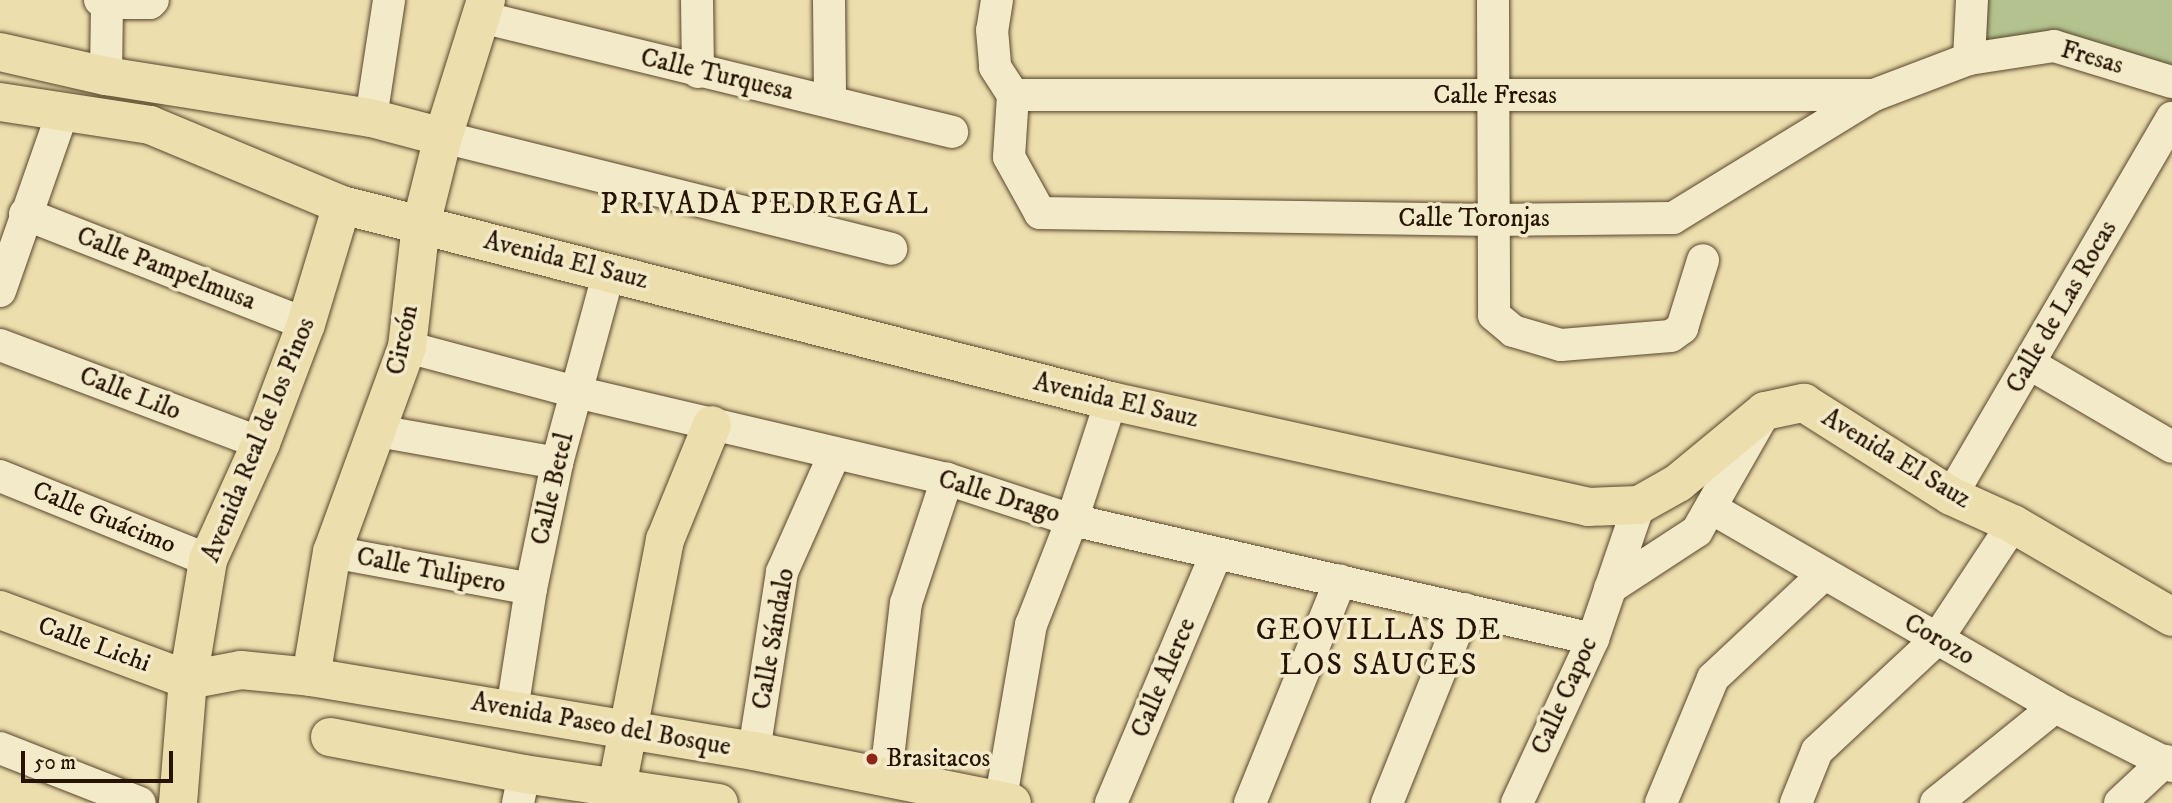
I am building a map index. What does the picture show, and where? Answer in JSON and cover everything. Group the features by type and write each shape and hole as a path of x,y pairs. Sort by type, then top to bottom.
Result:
{"main road":[{"name":"Circón","path":"311,677 332,552 407,347 421,225 443,136 483,9"},
{"path":"0,52 106,76 371,118 443,136"},
{"name":"Avenida El Sauz","path":"0,102 62,114 150,125 342,205 1111,401 1588,507 1639,505 1678,484 1765,411 1804,403 1951,496 2013,524 2172,617"},
{"name":"Avenida Real de los Pinos","path":"178,803 188,680 208,560 261,443 306,324 342,205"},
{"path":"629,793 628,729 665,540 712,425"},
{"name":"Calle Lichi","path":"0,610 188,680"},
{"name":"Avenida Paseo del Bosque","path":"188,680 241,670 311,677 754,751 1007,801"},
{"path":"330,737 521,788 629,793 719,803"}],"street":[{"path":"106,76 103,2 150,3 153,0"},
{"path":"371,118 389,0"},
{"path":"697,0 698,72"},
{"path":"829,0 830,100"},
{"path":"997,0 992,30 995,67 1013,95"},
{"path":"1493,0 1491,96 1494,316 1513,331 1561,345 1671,336 1682,328 1703,260"},
{"path":"1969,59 1972,0"},
{"name":"Calle Turquesa","path":"483,9 698,72 830,100 952,132"},
{"name":"Fresas","path":"1969,59 2054,46 2172,82"},
{"name":"Calle Fresas","path":"1013,95 1874,95 1969,59"},
{"name":"Calle Toronjas","path":"1013,95 1009,157 1040,213 1493,219 1673,218 1874,95"},
{"path":"0,291 62,114"},
{"name":"Calle de Las Rocas","path":"1951,496 2172,118"},
{"path":"443,136 891,249"},
{"name":"Calle Pampelmusa","path":"25,214 306,324"},
{"name":"Calle Betel","path":"512,710 531,589 557,463 609,271"},
{"name":"Calle Lilo","path":"0,345 261,443"},
{"name":"Calle Drago","path":"407,347 576,392 947,479 1072,520 1593,639"},
{"path":"2030,364 2172,447"},
{"path":"1007,801 1031,625 1072,520 1111,401"},
{"path":"1610,588 1697,531 1765,411"},
{"path":"378,431 557,463"},
{"name":"Calle Sándalo","path":"754,751 782,572 835,453"},
{"name":"Calle Guácimo","path":"0,476 208,560"},
{"path":"886,775 906,603 947,479"},
{"name":"Calle Capoc","path":"1517,803 1593,639 1639,505"},
{"name":"Corozo","path":"1711,508 2054,707 2168,763"},
{"path":"1796,803 1817,751 1937,639 2013,524"},
{"name":"Calle Tulipero","path":"332,552 531,589"},
{"name":"Calle Alerce","path":"1111,803 1216,554"},
{"path":"1661,803 1713,678 1824,574"},
{"path":"1250,803 1340,581"},
{"path":"1387,803 1465,610"},
{"path":"1937,803 2054,707"},
{"path":"0,748 140,803"},
{"path":"2120,803 2168,763"}],"green space":[{"path":"1983,0 2172,0 2172,75 2055,29 1984,47"}],"place":[{"name":"Brasitacos","path":"872,759"}],"district":[{"name":"PRIVADA PEDREGAL","path":"765,205"},
{"name":"GEOVILLAS DE LOS SAUCES","path":"1379,648"}]}
